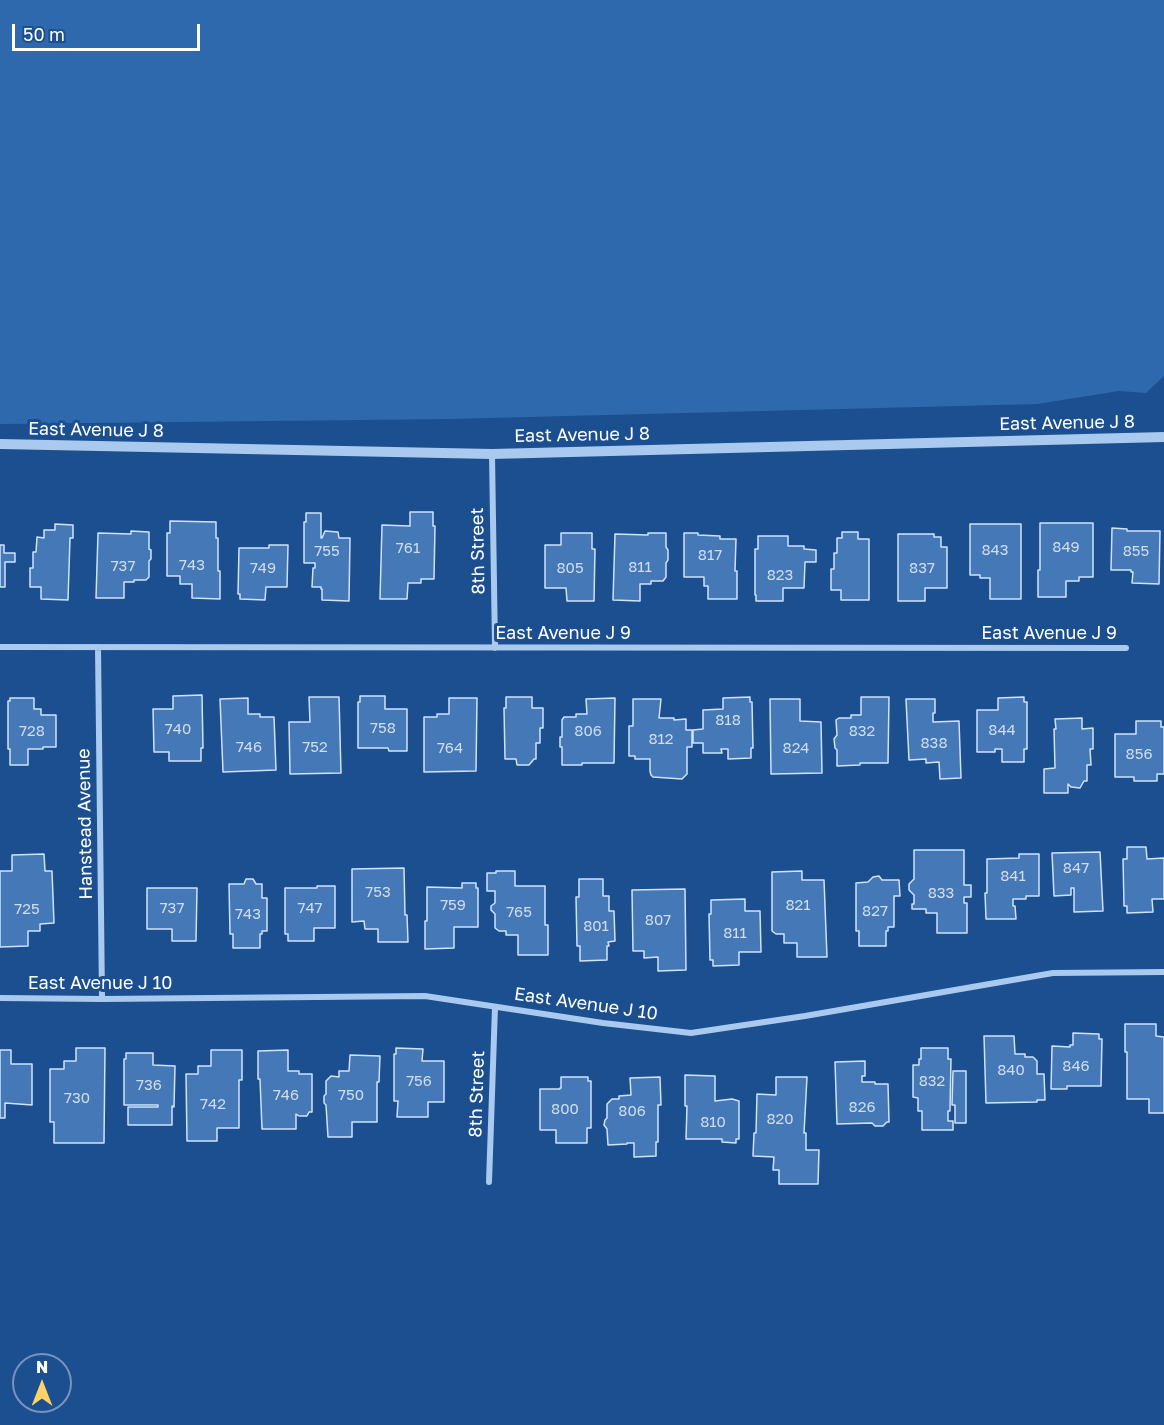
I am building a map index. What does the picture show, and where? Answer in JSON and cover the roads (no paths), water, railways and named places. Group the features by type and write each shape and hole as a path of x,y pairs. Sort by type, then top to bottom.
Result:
{"street":[{"name":"East Avenue J 8","path":"0,444 492,454 1164,437"},
{"name":"8th Street","path":"492,454 495,648"},
{"name":"East Avenue J 9","path":"0,647 1126,648"},
{"name":"Hanstead Avenue","path":"98,647 102,999"},
{"name":"East Avenue J 10","path":"0,998 425,996 603,1023 691,1033 805,1016 1053,973 1164,972"},
{"name":"8th Street","path":"489,1182 495,1007"}]}
